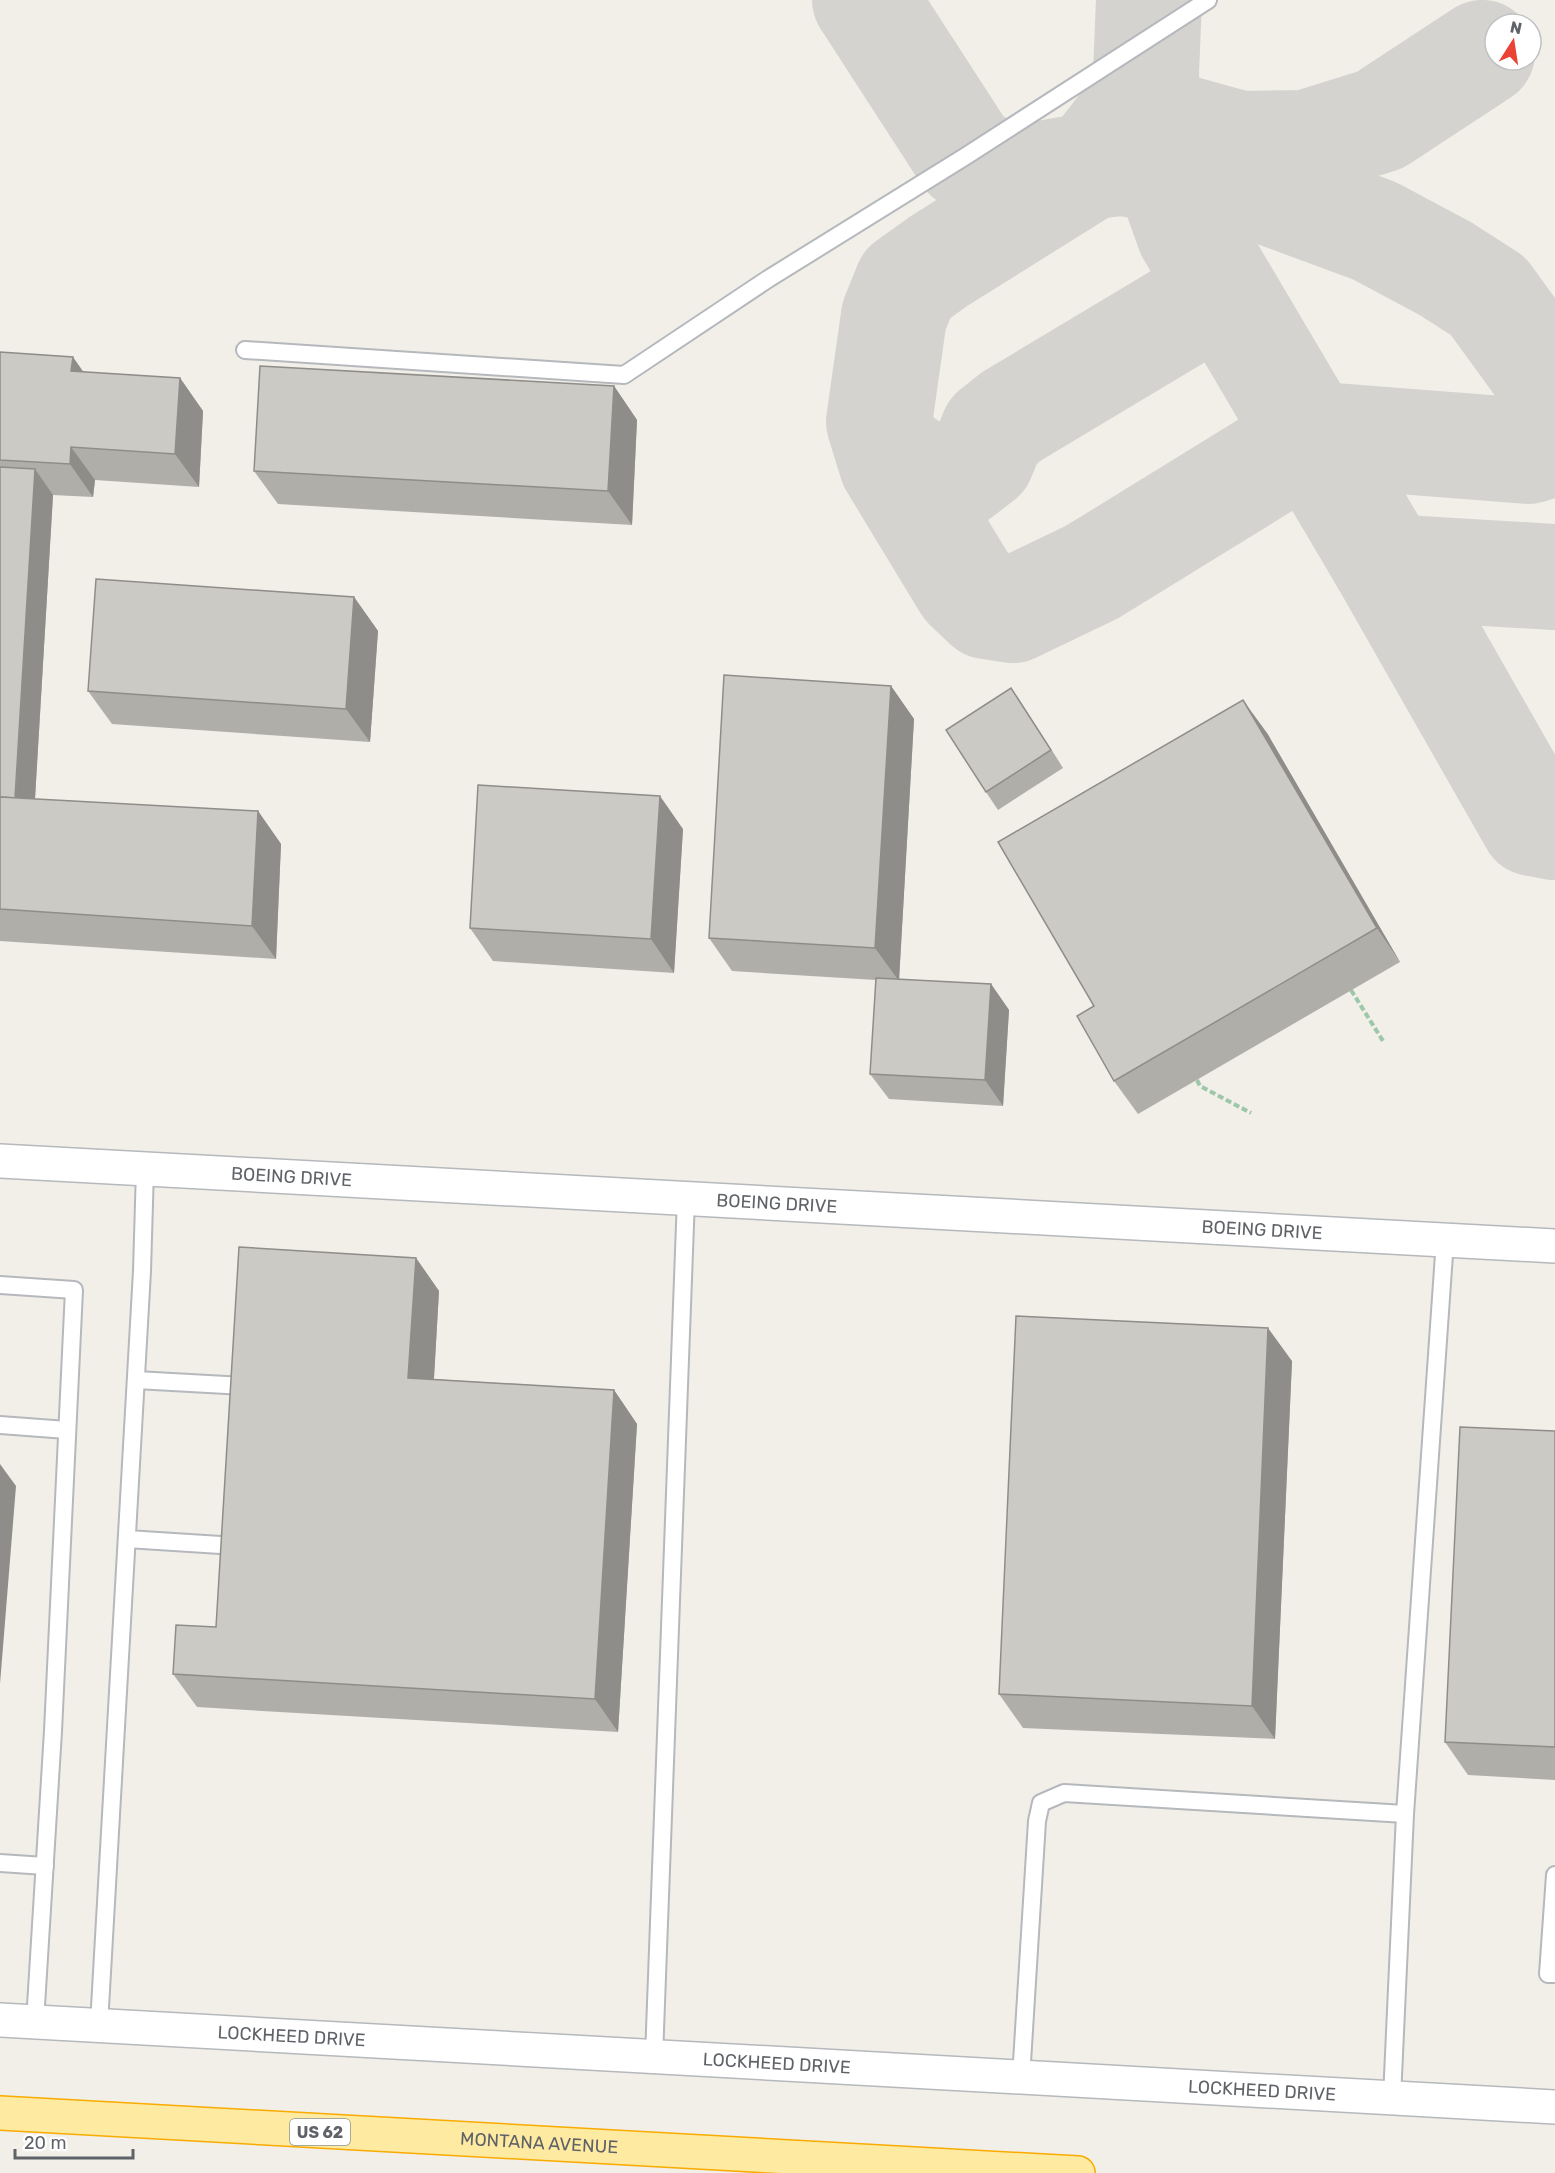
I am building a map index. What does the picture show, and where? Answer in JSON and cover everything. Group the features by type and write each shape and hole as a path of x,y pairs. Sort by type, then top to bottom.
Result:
{"highway":[{"name":"MONTANA AVENUE","path":"0,2113 640,2162 1077,2173"}],"street":[{"name":"BOEING DRIVE","path":"0,1161 1555,1246"},
{"name":"LOCKHEED DRIVE","path":"0,2020 1555,2107"}],"lane":[{"path":"245,350 624,375 768,279 966,156 1208,0"},
{"path":"99,2025 136,1380 145,1169"},
{"path":"654,2057 686,1198"},
{"path":"1392,2098 1405,1814 1445,1240"},
{"path":"0,1285 74,1290 35,2022"},
{"path":"136,1380 244,1386"},
{"path":"0,1425 67,1430"},
{"path":"127,1539 236,1546"},
{"path":"1021,2078 1037,1821 1041,1803 1064,1793 1405,1814"},
{"path":"0,1863 45,1866"},
{"path":"1555,1875 1548,1974 1555,1974"}],"path":[{"path":"1351,990 1383,1041"},
{"path":"1197,1080 1200,1086 1251,1113"}],"building":[{"path":"0,352 73,357 71,371 180,378 175,454 71,447 70,464 0,460"},
{"path":"260,366 614,386 608,491 254,471"},
{"path":"0,467 35,469 15,798 0,797"},
{"path":"96,579 354,597 346,709 88,691"},
{"path":"724,675 891,686 875,948 709,938"},
{"path":"1011,688 1051,750 986,792 946,730"},
{"path":"1243,700 1377,928 1114,1081 1077,1016 1094,1006 998,842"},
{"path":"478,785 660,796 651,939 470,928"},
{"path":"0,797 258,811 252,926 0,909"},
{"path":"876,978 991,984 985,1080 870,1074"},
{"path":"239,1247 416,1258 408,1378 614,1390 595,1699 173,1674 176,1625 216,1627"},
{"path":"1016,1316 1268,1328 1252,1706 999,1694"},
{"path":"1460,1427 1555,1431 1555,1747 1445,1742"}],"taxiway":[{"path":"865,0 966,156 996,173 1036,175 1120,163 1182,171 1272,193 1375,231 1446,269 1488,296 1555,388"},
{"path":"1149,0 1146,73 1126,121 1091,166 939,261 907,284 894,316 879,422 892,464 966,586 987,606 1013,610 1092,572 1282,455 1292,436 1292,407"},
{"path":"1186,129 1240,144 1306,143 1380,120 1482,53"},
{"path":"1146,73 1148,117 1189,232 1383,560 1533,823 1555,827"},
{"path":"888,449 923,476 960,475 982,458 993,431 1012,416 1194,307 1208,289 1208,265"},
{"path":"1309,434 1528,451 1551,444 1555,440"},
{"path":"1383,560 1402,568 1555,577"}]}
